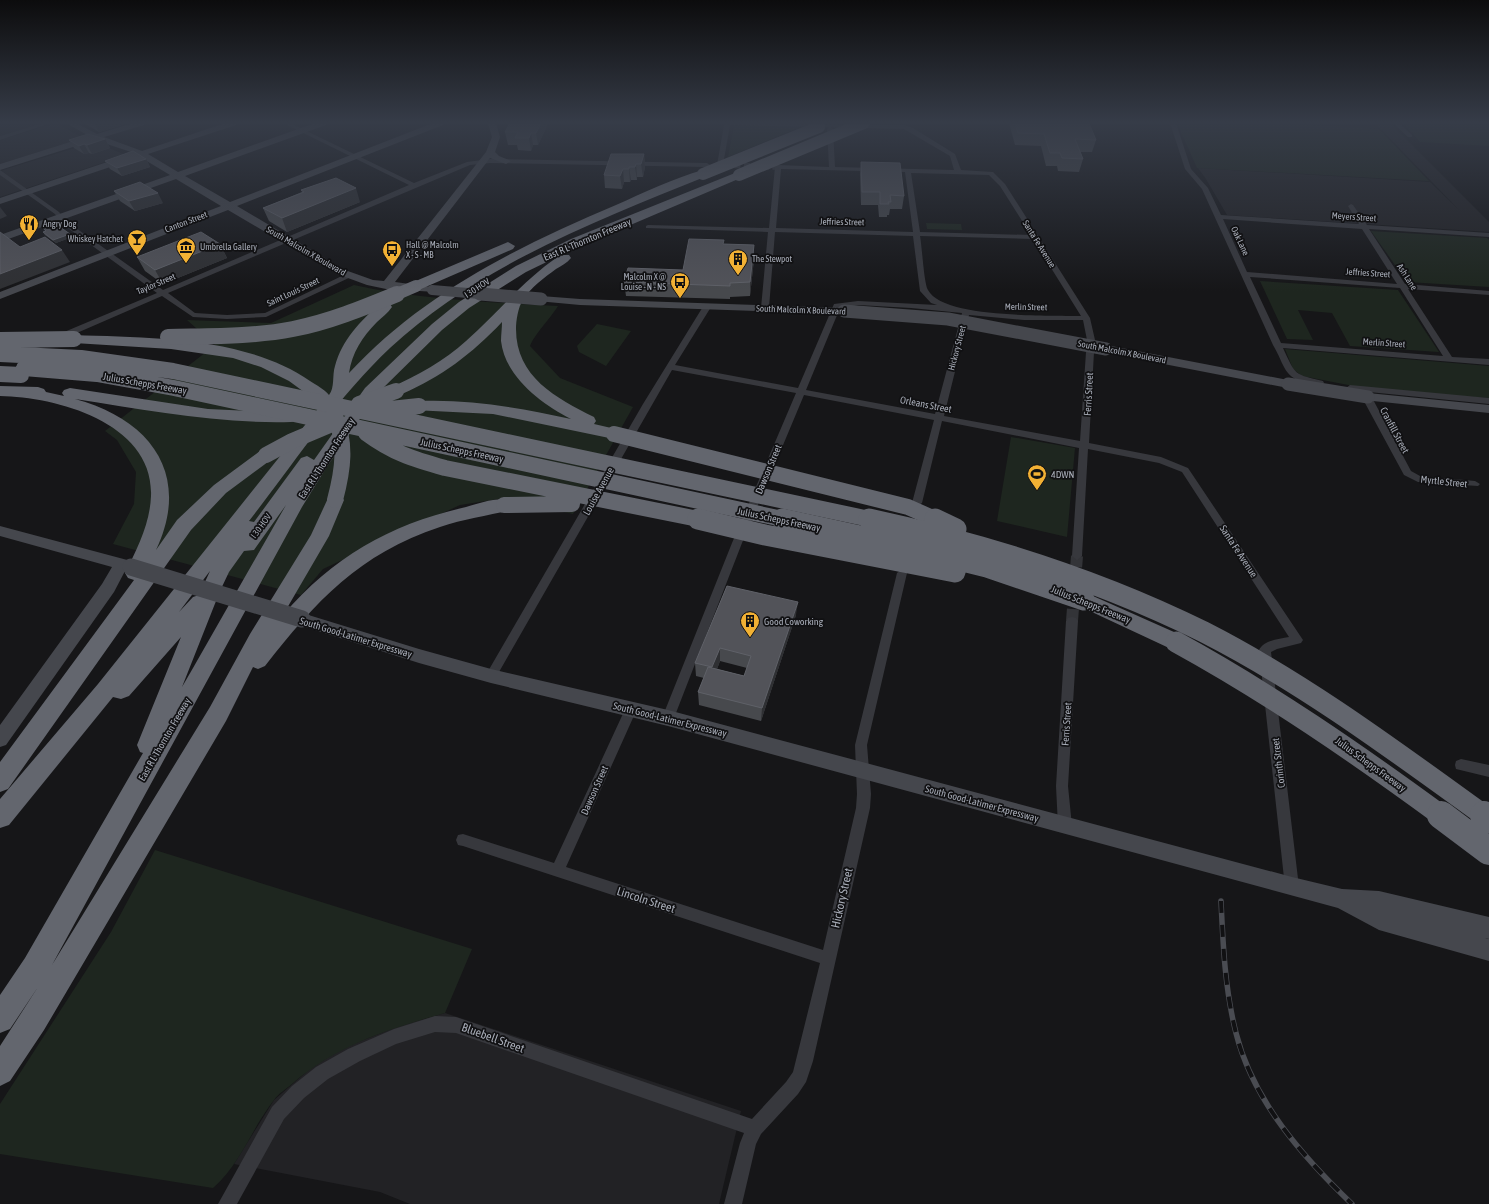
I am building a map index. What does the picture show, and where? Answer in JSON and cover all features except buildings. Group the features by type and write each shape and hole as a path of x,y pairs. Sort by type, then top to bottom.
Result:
{"highway":[{"name":"East R L Thornton Freeway","path":"0,817 85,716 314,425 364,366 382,348 439,302 499,264 562,233 690,179"},
{"name":"I 30 HOV","path":"85,716 120,691 210,591 245,548 363,388 406,343 440,314 497,275 540,252 695,179"},
{"name":"East R L Thornton Freeway","path":"0,1019 42,955 294,506 320,464 371,391 437,326 494,285 521,269 563,248 646,221 731,179"},
{"path":"0,341 233,335 277,331 335,318 416,286 578,217 677,184"},
{"path":"0,391 26,392 87,401 255,418 291,417 342,409 396,391 422,379 453,359 472,344 517,296 560,260 583,246 646,221"},
{"path":"416,286 385,306 361,329 350,344 341,369 340,393 343,403 353,420 374,440 404,456 445,468 684,516 765,535"},
{"path":"517,296 509,318 508,330 508,346 512,358 531,383 568,418"},
{"path":"0,1071 34,1020 218,714 257,640 320,536 335,500 344,458 344,443 341,430 329,406 321,396 301,380 261,362 212,350 163,344 74,339"},
{"name":"Julius Schepps Freeway","path":"0,354 94,359 173,371 889,523 1002,550 1068,572 1114,590 1171,616 1224,643 1279,674 1346,717 1489,819"},
{"name":"Julius Schepps Freeway","path":"6,370 97,374 188,391 914,549 999,571 1084,600 1176,642 1279,701 1353,751 1489,851"},
{"path":"83,666 148,550 160,511 161,495 160,479 156,465 142,442 87,401"},
{"path":"0,781 184,525 220,489 266,455 292,441 346,419 387,409 451,404 568,418 614,434 908,507 1002,550"},
{"path":"218,714 272,642 307,600 330,579 352,562 379,546 419,527 445,517 504,505 550,503 574,504 765,535 962,573 1084,600"},
{"name":"I 30 HOV","path":"112,829 210,591"}],"main road":[{"path":"0,201 66,179"},
{"path":"0,239 164,179"},
{"name":"South Malcolm X Boulevard","path":"182,179 349,276 386,286 541,299 707,307 840,311 948,318 1335,392 1368,397 1489,409"},
{"name":"Canton Street","path":"0,296 297,179"},
{"path":"386,286 469,179"},
{"name":"South Good-Latimer Expressway","path":"0,530 126,566 419,656 491,676 668,718 1292,887 1342,899 1379,901 1489,928"},
{"path":"0,739 103,594 126,566"},
{"name":"South Good-Latimer Expressway","path":"1342,899 1379,920 1489,950"}],"street":[{"path":"10,179 60,217 63,222 161,293"},
{"path":"402,179 414,185"},
{"name":"Taylor Street","path":"6,370 52,342 161,293 428,179"},
{"path":"765,308 777,179"},
{"name":"Hickory Street","path":"909,179 924,291 933,301 952,309 966,312 938,418 918,503"},
{"name":"Santa Fe Avenue","path":"997,179 1003,185 1086,318 1090,330 1091,340"},
{"name":"Oak Lane","path":"1197,179 1205,188 1289,370 1300,379 1362,390"},
{"name":"Ash Lane","path":"1351,206 1401,286 1449,358"},
{"name":"Meyers Street","path":"1218,217 1489,235"},
{"name":"Jeffries Street","path":"646,221 773,230 1035,237"},
{"name":"Jeffries Street","path":"1245,274 1489,292"},
{"name":"Saint Louis Street","path":"161,293 193,315 227,317 266,315 349,276"},
{"path":"840,311 838,306 846,303 952,309"},
{"name":"Louise Avenue","path":"491,676 647,404 707,307"},
{"name":"Dawson Street","path":"668,718 737,543 801,392 840,311"},
{"name":"Merlin Street","path":"966,312 1007,316 1086,318"},
{"path":"0,341 52,342"},
{"name":"Merlin Street","path":"1277,345 1489,362"},
{"name":"Ferris Street","path":"1077,556 1090,352"},
{"name":"Orleans Street","path":"671,367 1085,445 1161,460 1178,465"},
{"path":"1362,390 1489,401"},
{"name":"Cranfill Street","path":"1362,390 1401,464 1413,477"},
{"name":"Santa Fe Avenue","path":"1178,465 1191,477 1297,640 1274,645"},
{"name":"Myrtle Street","path":"1413,477 1475,484"},
{"name":"Hickory Street","path":"733,1204 748,1143 755,1128 783,1100 800,1076 805,1061 863,808 863,770 861,745 902,573"},
{"name":"Ferris Street","path":"1065,826 1062,786 1072,621"},
{"name":"Corinth Street","path":"1274,645 1265,650 1292,887"},
{"name":"Dawson Street","path":"557,871 631,709"},
{"path":"1461,765 1489,771"},
{"name":"Lincoln Street","path":"463,840 829,959"},
{"name":"Bluebell Street","path":"227,1204 278,1113 298,1092 322,1073 354,1055 394,1037 435,1024 456,1025 755,1128"}],"shaded area":[{"path":"0,179 53,179 0,197"},
{"path":"1206,179 1383,179 1430,182 1459,210 1429,179 1446,179 1489,222 1489,232 1227,215"},
{"path":"1397,179 1427,179 1429,181"},
{"path":"926,223 961,224 962,230 927,229"},
{"path":"1371,231 1487,238 1489,240 1489,287 1407,282"},
{"path":"1260,281 1398,290 1439,352 1350,346 1332,313 1298,310 1313,340 1287,339"},
{"path":"354,285 430,297 481,302 558,306 530,346 560,378 633,407 573,514 505,498 460,505 323,569 301,595 113,544 134,504 136,472 117,440 105,431 215,345 187,320 271,323"},
{"path":"597,324 631,331 606,366 579,352 577,346"},
{"path":"1285,349 1489,366 1489,398 1374,390 1302,376 1293,369"},
{"name":"4DWN","path":"1011,437 1075,448 1067,537 997,521"},
{"path":"155,850 472,949 445,1013 404,1025 364,1040 309,1070 276,1098 266,1111 232,1167 213,1188 0,1154 0,1104 111,932"},
{"path":"445,1013 741,1111 719,1204 410,1204 380,1192 234,1164 274,1100 311,1068 343,1048 399,1026"}],"tunnel":[{"path":"1072,621 1077,556"}],"railway":[{"path":"1221,901 1227,984 1232,1017 1244,1058 1254,1082 1267,1105 1298,1147 1352,1204"}],"place":[{"name":"Angry Dog","path":"29,241"},
{"name":"Whiskey Hatchet","path":"137,256"},
{"name":"Umbrella Gallery","path":"186,264"},
{"name":"Hall @ Malcolm X - S - MB","path":"392,267"},
{"name":"The Stewpot","path":"738,276"},
{"name":"Malcolm X @ Louise - N - NS","path":"680,299"},
{"name":"4DWN","path":"1037,491"},
{"name":"Good Coworking","path":"750,638"}]}
